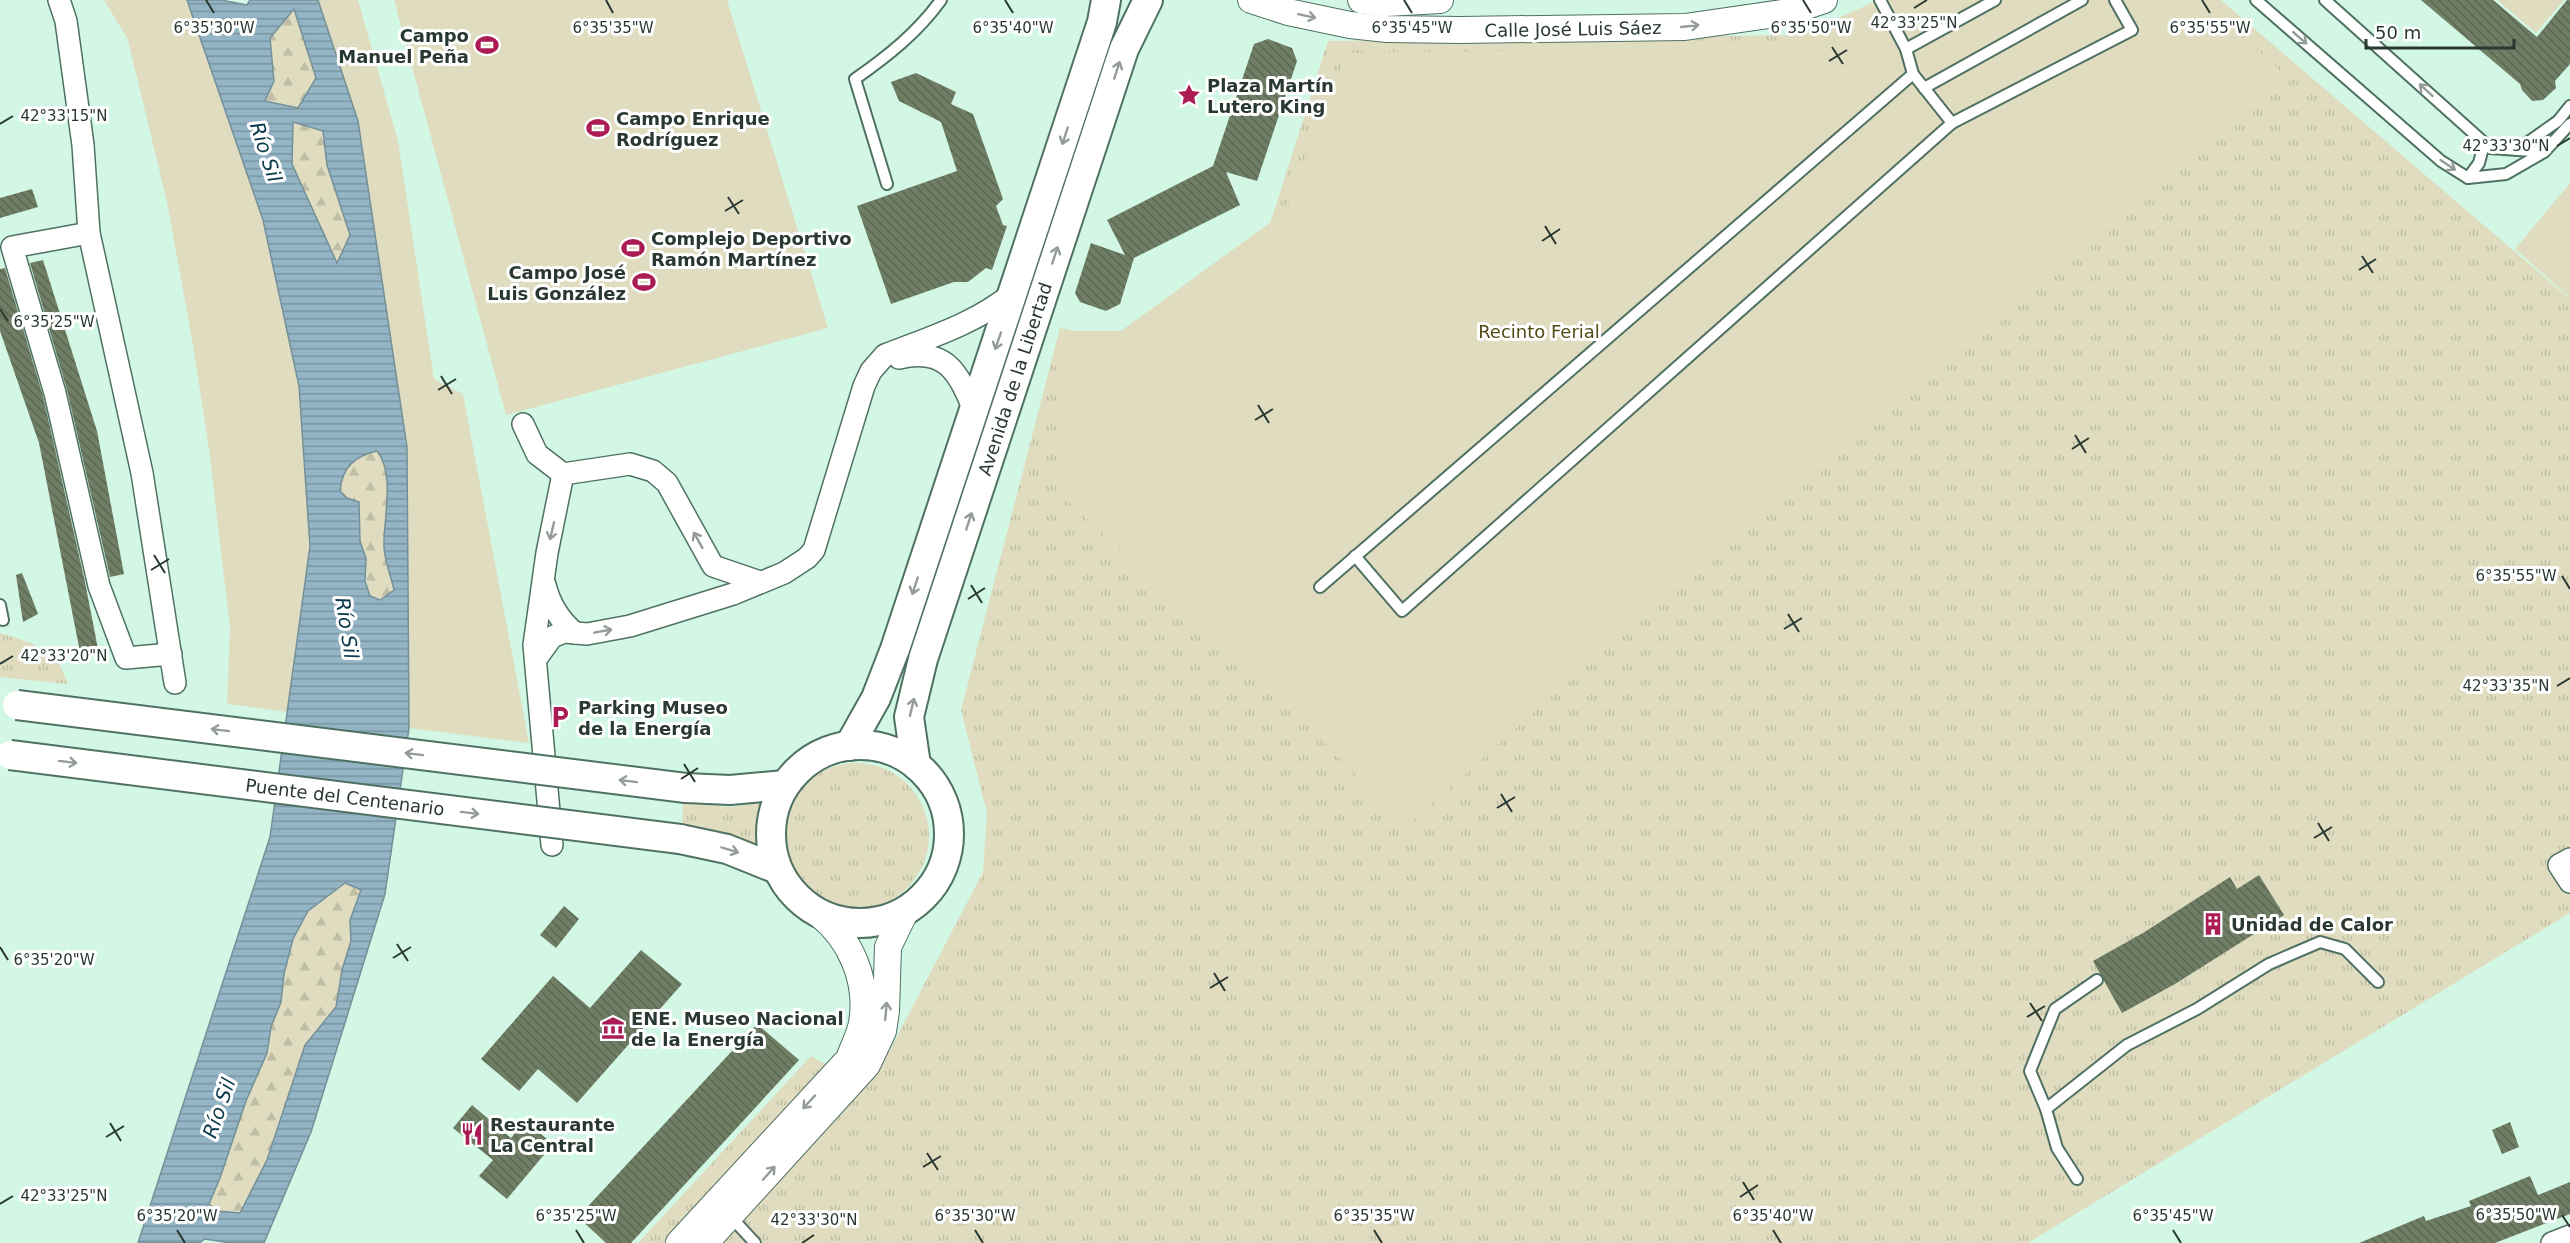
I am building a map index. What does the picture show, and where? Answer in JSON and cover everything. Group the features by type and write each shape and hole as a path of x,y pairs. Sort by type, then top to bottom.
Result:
{"main road":[{"name":"Avenida de la Libertad","path":"849,746 876,698 895,649 1015,291 1102,22 1106,0"},
{"name":"Avenida de la Libertad","path":"916,765 909,717 923,659 1124,49 1148,0"},
{"path":"9,704 686,788 730,790 785,785"},
{"path":"849,746 882,748 899,754 916,765 929,778 947,814 949,833 947,854 935,882 917,902 906,910 891,918 861,923 840,921 819,914 798,898 777,869 771,843 773,814 785,785 812,760 833,750 849,746"},
{"name":"Puente del Centenario","path":"5,754 680,839 727,849 777,869"}],"street":[{"path":"59,0 66,21 83,145 89,233 142,473 175,683"},
{"name":"Calle José Luis Sáez","path":"1251,0 1288,12 1350,25 1387,29 1460,30 1685,27 1789,12 1824,0"},
{"path":"1361,0 1386,3 1440,0"},
{"path":"89,233 12,247 55,393 99,586 126,658 171,654"},
{"path":"536,659 552,637 564,632 588,634 630,626 760,582 800,563 814,550 867,380 877,361 885,355 991,311 1015,291"},
{"path":"867,380 899,358 929,354 943,360 951,367 965,389 974,410"},
{"path":"523,424 537,454 563,474 630,464 654,471 667,483 713,566 760,582"},
{"path":"552,845 534,645 547,553 563,474"},
{"path":"708,601 715,588 718,568"},
{"path":"544,582 554,610 564,624 575,633"},
{"path":"679,1243 723,1210 867,1065 883,1031 886,1011 888,947 906,910"},
{"path":"705,1243 723,1210 849,1059 862,1024 859,972 840,933 819,914"},
{"path":"2552,1243 2570,1236"}],"lane":[{"path":"887,184 855,79 884,59 925,22 941,0"},
{"path":"1880,0 1906,49 1913,74 1952,123"},
{"path":"1906,49 1995,0"},
{"path":"1924,88 2082,0"},
{"path":"1355,556 1402,611 1952,123 2132,30 2115,0"},
{"path":"2256,0 2441,161 2468,178 2506,174 2544,152 2570,124"},
{"path":"2325,0 2484,144 2490,148 2544,152"},
{"path":"1320,587 1913,74"},
{"path":"2517,150 2558,121 2570,106"},
{"path":"2468,178 2479,163 2484,144"},
{"path":"0,605 3,620"},
{"path":"2046,1109 2127,1045 2197,1009 2269,964 2320,942 2345,949 2378,982"},
{"path":"2077,1179 2057,1148 2046,1109 2030,1071 2055,1009 2097,980"},
{"path":"723,1210 755,1243"}],"green space":[{"path":"104,0 187,0 263,220 299,386 310,546 288,712 227,704 230,628 209,449 192,339 167,202 128,40"},
{"path":"318,0 358,0 398,141 434,379 463,394 529,743 409,728 407,447 358,121"},
{"name":"Complejo Deportivo Ramón Martínez","path":"394,0 727,0 828,328 506,415"},
{"name":"Recinto Ferial","path":"1878,0 2200,0 2283,73 2055,261 1767,504 1407,826 1243,661 1061,495 1064,331 1121,331 1286,211 1348,53 1661,49 1784,43"},
{"path":"1891,0 2221,0 2570,299 2570,913 2028,1243 638,1243 811,1056 864,1086 891,1048 983,872 987,813 961,710 1060,328 1226,363 1328,41 1796,35"},
{"path":"2497,0 2564,0 2536,33"},
{"path":"294,8 316,78 299,108 265,101 274,81 270,38"},
{"path":"293,122 323,131 327,165 350,235 337,264 292,164"},
{"path":"2570,183 2570,298 2515,249"},
{"path":"377,451 386,471 384,549 394,590 380,600 370,596 365,557 354,515 340,491 344,475 351,464 362,456"},
{"path":"0,633 32,643 60,665 68,684 0,677"},
{"path":"856,763 870,764 884,769 897,775 908,784 917,795 923,808 928,822 928,850 923,864 917,877 908,888 897,897 884,903 870,908 856,909 842,908 828,903 815,897 804,888 795,877 789,864 784,850 783,836 784,822 789,808 795,795 804,784 815,775 828,769 842,764"},
{"path":"683,803 732,807 759,803 762,811 759,843 753,845 682,826"},
{"path":"345,883 361,890 350,920 351,941 342,970 336,1007 305,1045 267,1160 240,1213 217,1211 209,1205 246,1101 267,1053 271,1027 281,1002 284,974 293,939 307,911"}],"water":[{"name":"Río Sil","path":"187,0 221,0 247,5 250,0 318,0 358,121 407,447 409,728 385,894 311,1132 264,1243 231,1243 205,1239 199,1243 138,1243 270,837 310,546 299,386 263,220","holes":["294,9 316,78 298,108 265,101 274,81 270,38","293,122 323,131 327,165 350,235 337,263 292,164","377,451 386,471 384,549 394,590 380,600 370,596 365,581 366,558 360,541 359,502 347,498 340,491 347,469 362,456","345,883 361,890 350,920 351,941 342,970 336,1007 305,1045 267,1160 240,1213 217,1211 209,1204 246,1101 267,1053 271,1027 281,1002 284,974 293,939 308,911"]}],"building":[{"path":"2421,0 2493,0 2537,37 2567,0 2570,0 2570,64 2555,81 2556,88 2543,100 2532,101 2522,90 2520,84"},
{"path":"1268,39 1292,48 1297,61 1257,181 1226,172 1240,205 1134,258 1120,304 1106,311 1080,302 1075,293 1091,243 1125,255 1107,220 1213,166 1254,44"},
{"path":"916,73 956,92 951,104 973,114 1003,199 996,206 1003,225 1007,226 992,270 986,268 968,282 954,282 891,304 857,206 957,171 941,122 899,101 891,82"},
{"path":"32,189 38,207 0,218 0,198"},
{"path":"43,260 97,431 124,574 110,577 67,390 30,263"},
{"path":"5,268 43,396 98,649 80,652 39,443 0,331 0,269"},
{"path":"22,573 38,614 23,622 16,575"},
{"name":"Unidad de Calor","path":"2259,875 2284,915 2175,984 2122,1013 2093,961 2143,933 2230,877 2237,889"},
{"path":"564,906 579,919 556,948 540,935"},
{"path":"641,950 682,984 577,1103 538,1069 519,1091 481,1059 553,976 590,1008"},
{"path":"757,1024 799,1060 631,1243 606,1243 578,1217"},
{"path":"472,1105 511,1138 525,1121 553,1144 507,1199 479,1176 493,1160 453,1128"},
{"path":"2510,1122 2519,1147 2502,1154 2492,1130"},
{"path":"2530,1176 2538,1195 2570,1182 2570,1214 2495,1243 2359,1243 2424,1216 2426,1221 2471,1206 2469,1201"}],"place":[{"name":"Campo Manuel Peña","path":"487,45"},
{"name":"Plaza Martín Lutero King","path":"1189,95"},
{"name":"Campo Enrique Rodríguez","path":"598,128"},
{"name":"Complejo Deportivo Ramón Martínez","path":"633,248"},
{"name":"Campo José Luis González","path":"644,282"},
{"name":"Parking Museo de la Energía","path":"560,717"},
{"name":"Unidad de Calor","path":"2213,924"},
{"name":"ENE. Museo Nacional de la Energía","path":"613,1028"},
{"name":"Restaurante La Central","path":"472,1134"}]}
